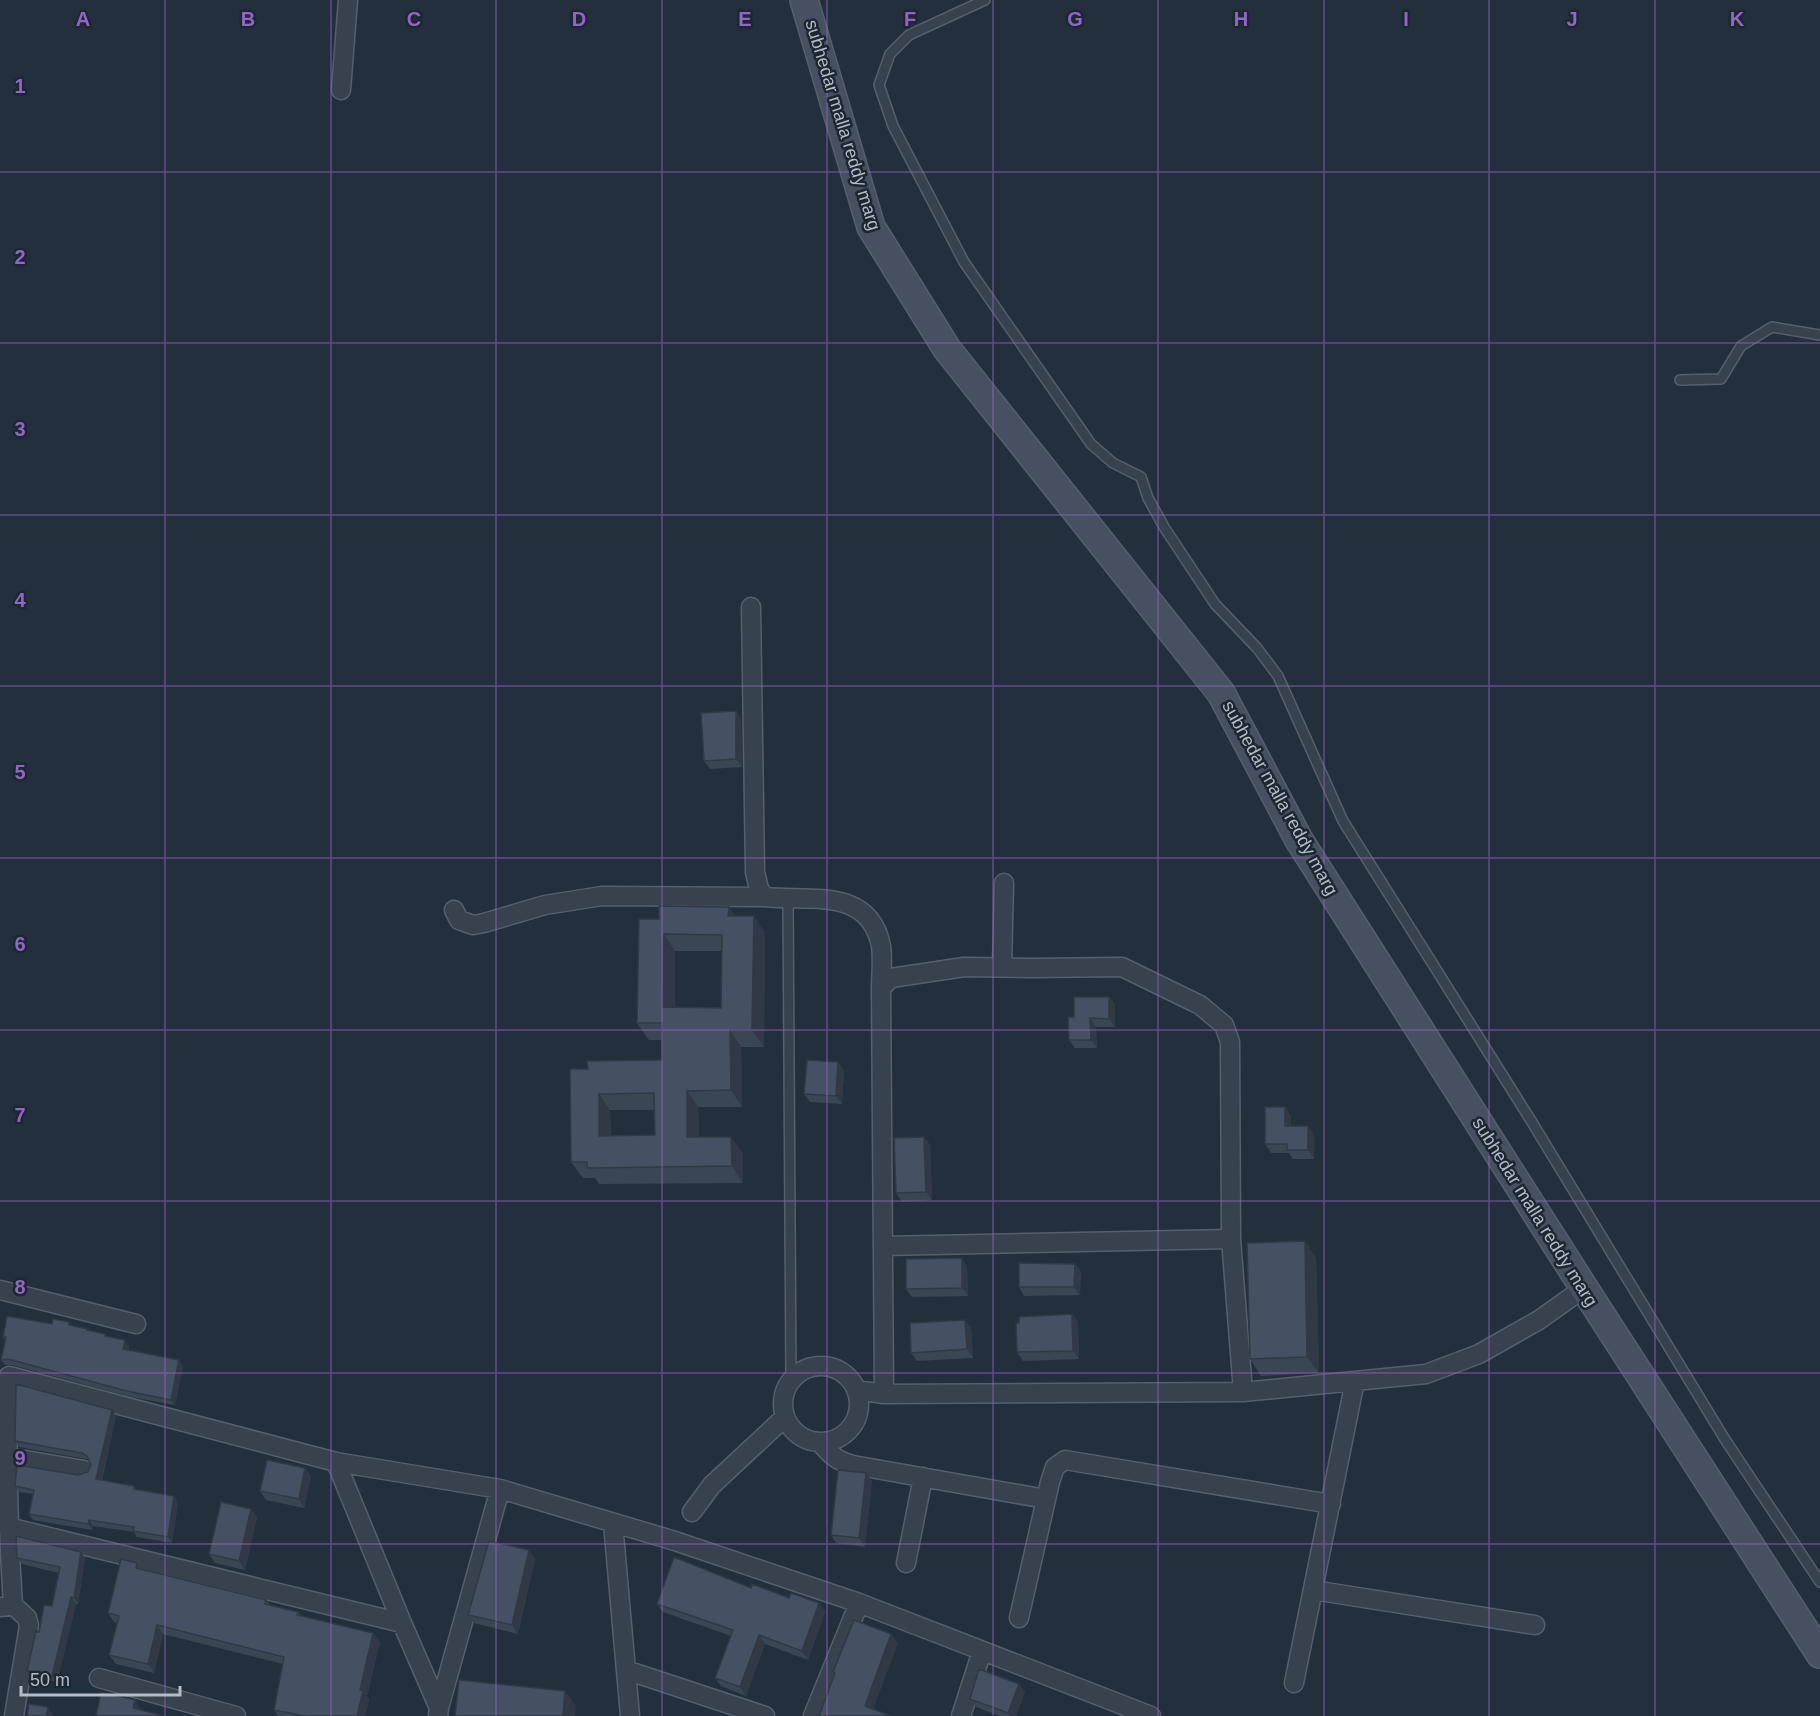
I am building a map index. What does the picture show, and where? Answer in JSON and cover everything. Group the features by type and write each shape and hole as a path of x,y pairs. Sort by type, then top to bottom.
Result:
{"main road":[{"name":"subhedar malla reddy marg","path":"804,0 871,227 947,349 1221,693 1299,840 1820,1654"}],"street":[{"path":"341,90 348,0"},
{"path":"751,607 755,872 759,889 765,897"},
{"path":"1002,968 1004,882"},
{"path":"454,910 459,920 473,925 545,905 602,896 765,897 818,898 844,902 865,915 874,926 881,947 884,1394"},
{"path":"881,988 891,978 964,967 1122,967 1200,1005 1224,1024 1230,1042 1231,1239 1243,1392"},
{"path":"883,1246 1231,1239"},
{"path":"856,1390 884,1394 1243,1392 1426,1374 1479,1354 1539,1320 1584,1288"},
{"path":"0,1290 136,1324"},
{"path":"814,1366 827,1366 850,1379 859,1403 857,1416 851,1426 837,1438 820,1442 808,1440 797,1434 785,1417 782,1403 791,1379 801,1371 814,1366"},
{"path":"14,1716 29,1626 27,1618 6,1606 8,1527 4,1375 336,1462 500,1489 675,1541 859,1603 982,1651 1105,1708 1151,1716"},
{"path":"1294,1683 1355,1381"},
{"path":"692,1512 712,1485 785,1417"},
{"path":"820,1442 830,1456 840,1462 1046,1499"},
{"path":"5,1444 84,1470"},
{"path":"1019,1618 1055,1467 1065,1460 1331,1504"},
{"path":"336,1462 439,1712"},
{"path":"906,1563 922,1477"},
{"path":"439,1712 500,1489"},
{"path":"613,1523 630,1716"},
{"path":"8,1527 402,1623"},
{"path":"1313,1590 1535,1625"},
{"path":"813,1716 859,1603"},
{"path":"961,1716 982,1651"},
{"path":"626,1670 765,1716"},
{"path":"99,1678 236,1716"}],"lane":[{"path":"986,0 909,35 890,54 879,86 894,126 959,251 1090,444 1113,463 1141,477 1148,498 1164,527 1215,604 1257,648 1278,676 1343,821 1530,1119 1726,1441 1820,1582"},
{"path":"1680,380 1721,379 1741,346 1772,327 1820,335"},
{"path":"788,898 791,1379"}],"building":[{"path":"736,711 736,759 704,761 701,713"},
{"path":"659,906 729,907 728,916 754,916 752,1030 730,1030 731,1090 687,1091 687,1137 731,1137 732,1166 587,1168 587,1162 571,1162 570,1069 588,1069 587,1061 662,1060 662,1023 637,1023 639,919 659,919","holes":["664,934 722,935 721,1008 663,1007","654,1093 655,1135 599,1136 599,1094"]},
{"path":"1074,997 1109,997 1109,1019 1090,1018 1091,1040 1069,1040 1068,1017 1074,1017"},
{"path":"807,1060 838,1062 836,1096 804,1094"},
{"path":"1265,1107 1285,1107 1285,1126 1308,1126 1308,1150 1287,1150 1287,1144 1265,1144"},
{"path":"924,1137 926,1192 896,1193 894,1138"},
{"path":"1305,1241 1307,1357 1250,1359 1247,1243"},
{"path":"962,1258 962,1288 906,1289 906,1259"},
{"path":"1019,1263 1075,1264 1074,1287 1019,1287"},
{"path":"1072,1314 1073,1351 1017,1352 1016,1323 1019,1323 1019,1317"},
{"path":"7,1316 52,1324 53,1319 69,1322 69,1325 125,1340 123,1349 179,1360 171,1400 127,1391 8,1359 1,1360 6,1337 3,1337"},
{"path":"965,1320 967,1349 911,1353 910,1323"},
{"path":"16,1384 112,1410 96,1479 174,1496 168,1537 133,1531 134,1527 89,1520 88,1524 29,1514 34,1490 15,1486 17,1465 78,1475 88,1472 91,1465 87,1456 82,1453 15,1441"},
{"path":"267,1460 305,1468 299,1499 260,1491"},
{"path":"838,1470 866,1473 859,1538 831,1535"},
{"path":"221,1502 251,1509 239,1561 209,1554"},
{"path":"16,1536 81,1552 74,1598 71,1597 52,1676 27,1671 36,1631 39,1632 44,1605 52,1606 60,1567 17,1558"},
{"path":"489,1541 529,1550 512,1625 468,1615"},
{"path":"674,1557 751,1588 752,1584 789,1598 791,1593 819,1603 802,1651 759,1635 740,1687 715,1678 733,1630 657,1604"},
{"path":"121,1559 137,1563 136,1568 266,1600 265,1604 298,1612 297,1615 373,1633 360,1690 363,1691 357,1716 305,1716 274,1710 284,1657 157,1625 148,1664 109,1655 119,1616 108,1613"},
{"path":"854,1620 891,1634 865,1706 891,1716 819,1716 835,1673 833,1672"},
{"path":"979,1669 1019,1684 1008,1713 970,1699"},
{"path":"459,1680 565,1691 563,1716 455,1716"},
{"path":"101,1692 135,1700 133,1708 164,1716 96,1716"},
{"path":"29,1704 48,1707 46,1716 27,1716"}]}
